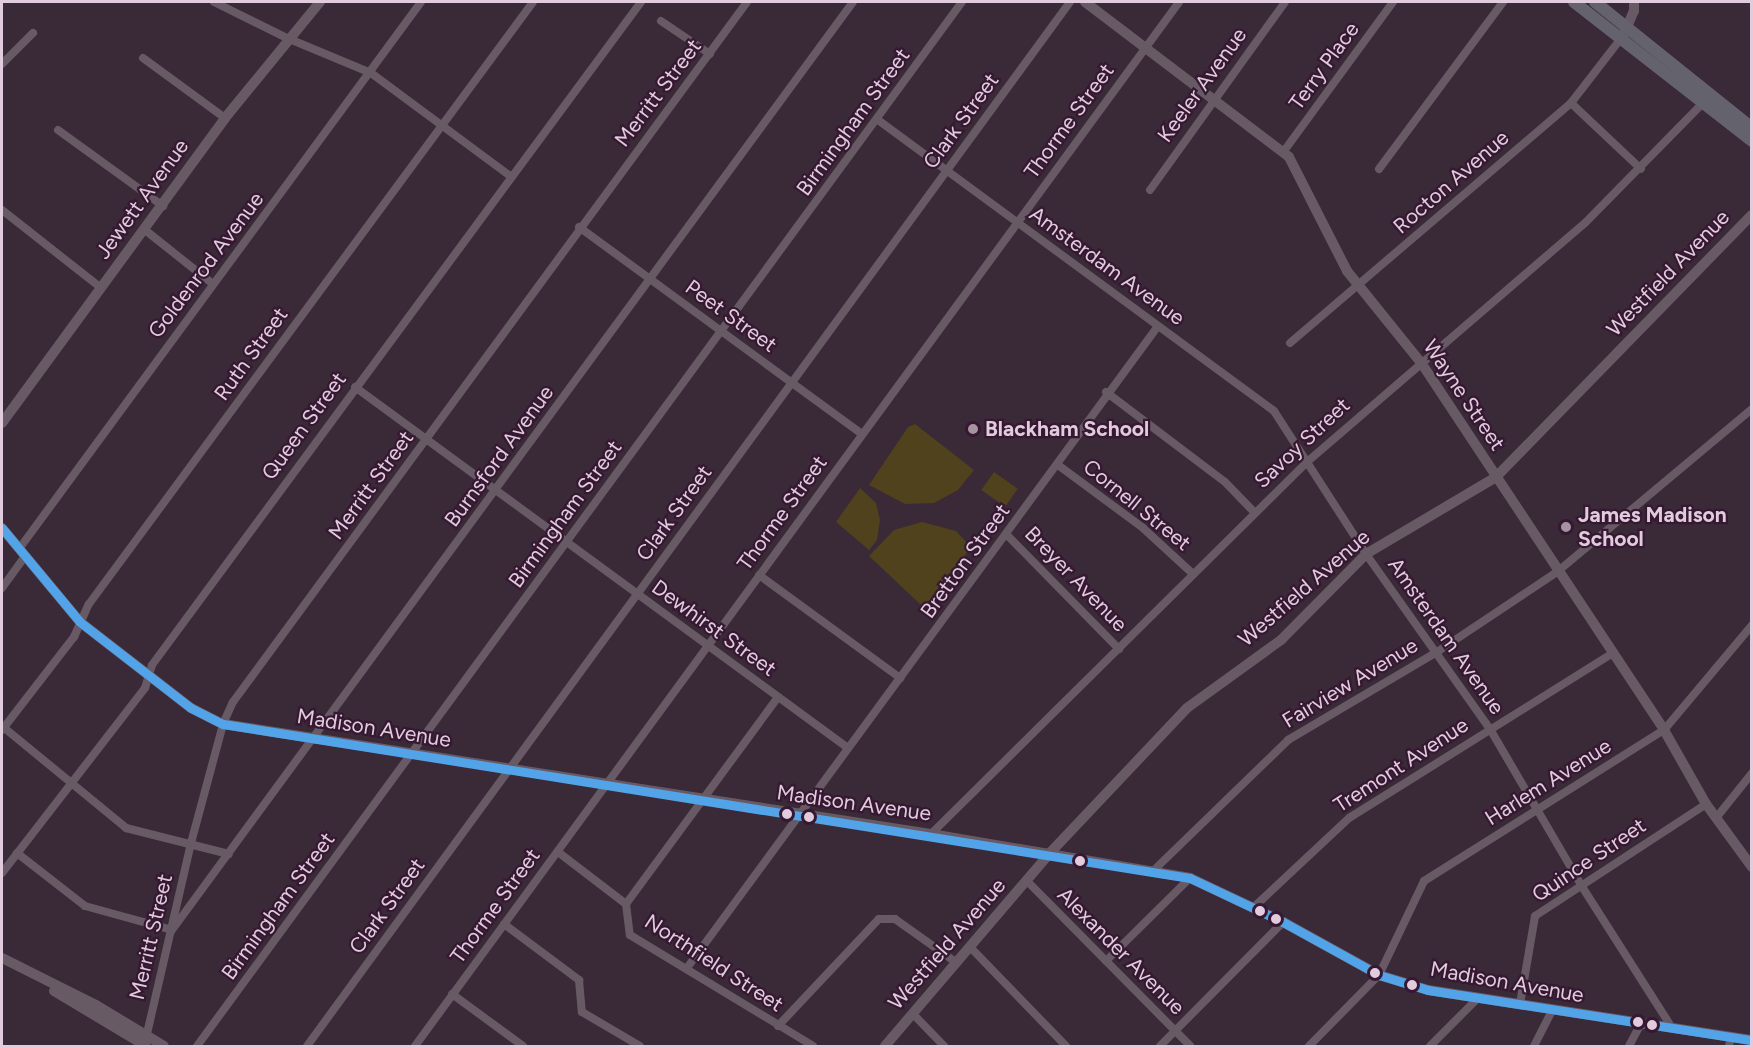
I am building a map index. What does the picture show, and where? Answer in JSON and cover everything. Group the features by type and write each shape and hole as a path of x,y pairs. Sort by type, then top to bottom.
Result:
{"main road":[{"name":"Jewett Avenue","path":"2,423 163,206 225,118 287,38 320,2"},
{"name":"Wayne Street","path":"1085,2 1284,151 1357,287 1422,364 1557,572 1664,730 1706,804 1752,867"},
{"path":"1574,2 1626,31"},
{"path":"1594,2 1707,99 1752,141"},
{"path":"1626,31 1634,2"},
{"path":"1707,99 1752,128"},
{"name":"Westfield Avenue","path":"885,1047 1048,855 1187,708 1281,640 1366,554 1496,477 1752,215"},
{"name":"Madison Avenue","path":"2,528 80,622 202,716 223,724 799,816 931,834 1190,878 1254,907 1379,975 1428,990 1672,1028 1730,1042 1752,1040"},
{"path":"2,958 45,983 96,1005 145,1044 164,1047"}],"street":[{"path":"214,2 287,38 371,73 510,176"},
{"name":"Goldenrod Avenue","path":"2,588 22,553 213,285 422,2"},
{"name":"Ruth Street","path":"2,728 74,636 89,604 440,124 533,2"},
{"name":"Queen Street","path":"2,873 145,688 152,665 640,2"},
{"name":"Merritt Street","path":"145,1044 191,843 223,724 233,702 579,227 747,2"},
{"name":"Burnsford Avenue","path":"172,930 316,739 853,2"},
{"name":"Birmingham Street","path":"197,1047 721,330 878,120 962,2"},
{"name":"Clark Street","path":"307,1047 1070,2"},
{"name":"Thorme Street","path":"415,1047 1179,2"},
{"name":"Keeler Avenue","path":"1150,190 1213,99 1285,2"},
{"name":"Terry Place","path":"1284,151 1393,2"},
{"path":"1379,169 1503,2"},
{"path":"661,21 710,54"},
{"name":"Rocton Avenue","path":"1290,343 1570,103 1626,31"},
{"path":"2,64 33,33"},
{"path":"144,58 225,118"},
{"name":"Savoy Street","path":"931,834 1353,418 1422,364 1585,223 1641,169 1707,99"},
{"path":"1570,103 1641,169"},
{"name":"Amsterdam Avenue","path":"878,120 1274,411 1366,554 1490,729 1540,809 1581,885 1672,1028"},
{"path":"58,130 163,206"},
{"path":"2,210 101,288"},
{"name":"Peet Street","path":"579,227 862,434"},
{"path":"145,230 213,285"},
{"name":"Bretton Street","path":"687,968 1058,465 1106,392 1158,326"},
{"name":"Dewhirst Street","path":"355,387 848,748"},
{"path":"1106,392 1225,482 1255,513"},
{"name":"Fairview Avenue","path":"1152,872 1288,740 1437,652 1557,572 1752,409"},
{"name":"Cornell Street","path":"1058,465 1143,528 1193,574"},
{"name":"Breyer Avenue","path":"1007,535 1119,649"},
{"path":"759,575 900,678"},
{"name":"Harlem Avenue","path":"1309,1047 1379,975 1424,881 1664,730 1752,625"},
{"name":"Tremont Avenue","path":"1254,907 1349,818 1613,653"},
{"path":"626,904 778,697"},
{"path":"2,728 126,828 229,854"},
{"path":"1716,818 1752,773"},
{"name":"Quince Street","path":"1520,1004 1535,916 1706,804"},
{"name":"Northfield Street","path":"558,852 626,904 630,934 813,1047"},
{"path":"17,853 85,906 172,930"},
{"path":"1106,961 1190,878"},
{"name":"Alexander Avenue","path":"1026,881 1190,1047"},
{"path":"778,1026 879,919 895,919 957,963"},
{"path":"1160,1047 1282,922"},
{"path":"504,924 579,980 582,1012 640,1047"},
{"path":"970,947 1066,1047"},
{"path":"452,994 523,1047"},
{"path":"1430,1047 1479,997"},
{"path":"1534,1047 1552,1011"},
{"path":"913,1014 944,1047"},
{"path":"1629,1047 1641,1023"}],"shaded area":[{"path":"915,424 974,470 958,490 934,503 905,504 869,485 908,427"},
{"path":"994,472 1018,489 1005,507 981,490"},
{"path":"860,488 876,503 880,520 877,540 869,550 836,522"},
{"path":"922,522 956,531 971,547 929,604 921,605 869,556 894,530"}],"transit line":[{"path":"2,528 80,622 191,708 223,724 1190,878 1283,922 1379,975 1428,990 1752,1040"}],"place":[{"name":"Blackham School","path":"973,429"},
{"name":"James Madison School","path":"1566,527"}]}
